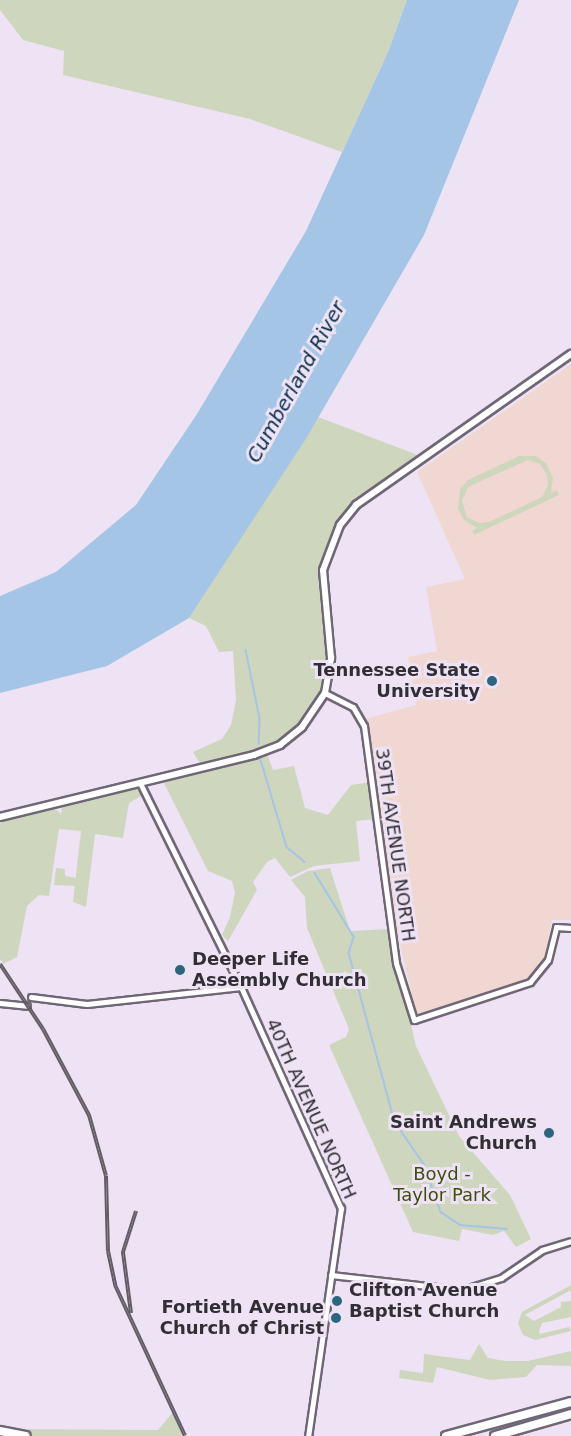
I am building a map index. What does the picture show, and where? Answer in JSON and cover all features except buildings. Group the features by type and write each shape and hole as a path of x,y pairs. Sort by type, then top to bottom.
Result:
{"highway":[{"path":"447,1436 571,1402"},
{"path":"495,1436 571,1414"},
{"path":"0,1431 26,1436"}],"main road":[{"path":"0,818 280,745 302,727 325,693 331,658 323,570 340,525 356,505 571,354"}],"street":[{"name":"39TH AVENUE NORTH","path":"325,693 353,707 364,726 396,963 414,1020 530,982 548,960 556,927 571,928"},
{"name":"40TH AVENUE NORTH","path":"140,783 241,987 340,1208 308,1436"},
{"path":"31,997 87,1004 241,987"},
{"path":"0,1003 27,1006"},
{"path":"331,1275 462,1290 501,1278 542,1250 571,1241"}],"shaded area":[{"name":"Tennessee State University","path":"571,364 571,920 552,920 544,961 524,981 417,1016 394,919 365,719 416,705 408,657 437,651 426,587 465,579 417,472"}],"green space":[{"path":"0,0 407,0 388,52 342,152 250,119 63,75 64,51 23,40 0,10"},
{"path":"318,417 423,457 356,505 340,525 323,570 330,642 325,693 302,727 266,751 273,770 294,766 305,808 328,815 351,785 372,782 377,819 356,821 360,861 314,866 290,877 275,858 267,862 253,882 257,890 228,941 222,935 230,917 235,893 232,881 208,871 161,777 202,767 193,752 222,739 231,725 236,700 233,651 219,652 206,626 189,618"},
{"path":"519,456 536,456 546,463 553,478 551,493 557,490 559,495 474,535 472,531 477,528 464,520 458,509 460,489 468,480","holes":["528,460 540,464 547,475 548,485 542,497 489,522 479,523 467,517 462,501 468,487"]},
{"path":"140,783 146,793 129,803 123,838 95,834 86,907 73,902 81,831 59,829 49,896 39,895 27,906 17,957 4,964 0,959 0,817 51,806 61,814 63,801"},
{"path":"56,868 65,869 65,876 76,878 76,886 54,885"},
{"name":"Boyd - Taylor Park","path":"330,868 350,931 389,929 416,1046 459,1136 510,1195 531,1239 516,1247 504,1231 493,1235 462,1229 459,1241 413,1232 329,1045 346,1037 349,1029 307,928 305,897 291,880 308,871"},
{"path":"571,1285 571,1290 525,1315 534,1321 561,1307 561,1302 571,1301 571,1317 542,1323 539,1331 540,1334 569,1327 571,1331 535,1340 523,1335 518,1323 522,1312"},
{"path":"479,1344 488,1358 505,1361 528,1361 571,1351 571,1366 537,1365 526,1377 490,1380 437,1367 433,1383 399,1378 400,1370 423,1373 424,1354 470,1360"},
{"path":"173,1412 182,1436 0,1436 3,1429 158,1430"}],"water":[{"name":"Cumberland River","path":"407,0 519,0 424,235 307,437 189,618 107,666 0,693 0,596 56,572 136,505 197,414 306,231 388,52"}],"waterway":[{"path":"246,650 260,719 259,744"},
{"path":"261,760 287,847 305,862"},
{"path":"315,873 354,937 349,953 395,1122 424,1164 441,1212 460,1225 507,1229"}],"railway":[{"path":"0,964 43,1029 89,1115 106,1176 108,1251 115,1285 185,1436"},
{"path":"131,1313 123,1252 136,1211"}],"place":[{"name":"Tennessee State University","path":"492,681"},
{"name":"Deeper Life Assembly Church","path":"180,970"},
{"name":"Saint Andrews Church","path":"549,1133"},
{"name":"Clifton Avenue Baptist Church","path":"337,1301"},
{"name":"Fortieth Avenue Church of Christ","path":"336,1318"}]}
